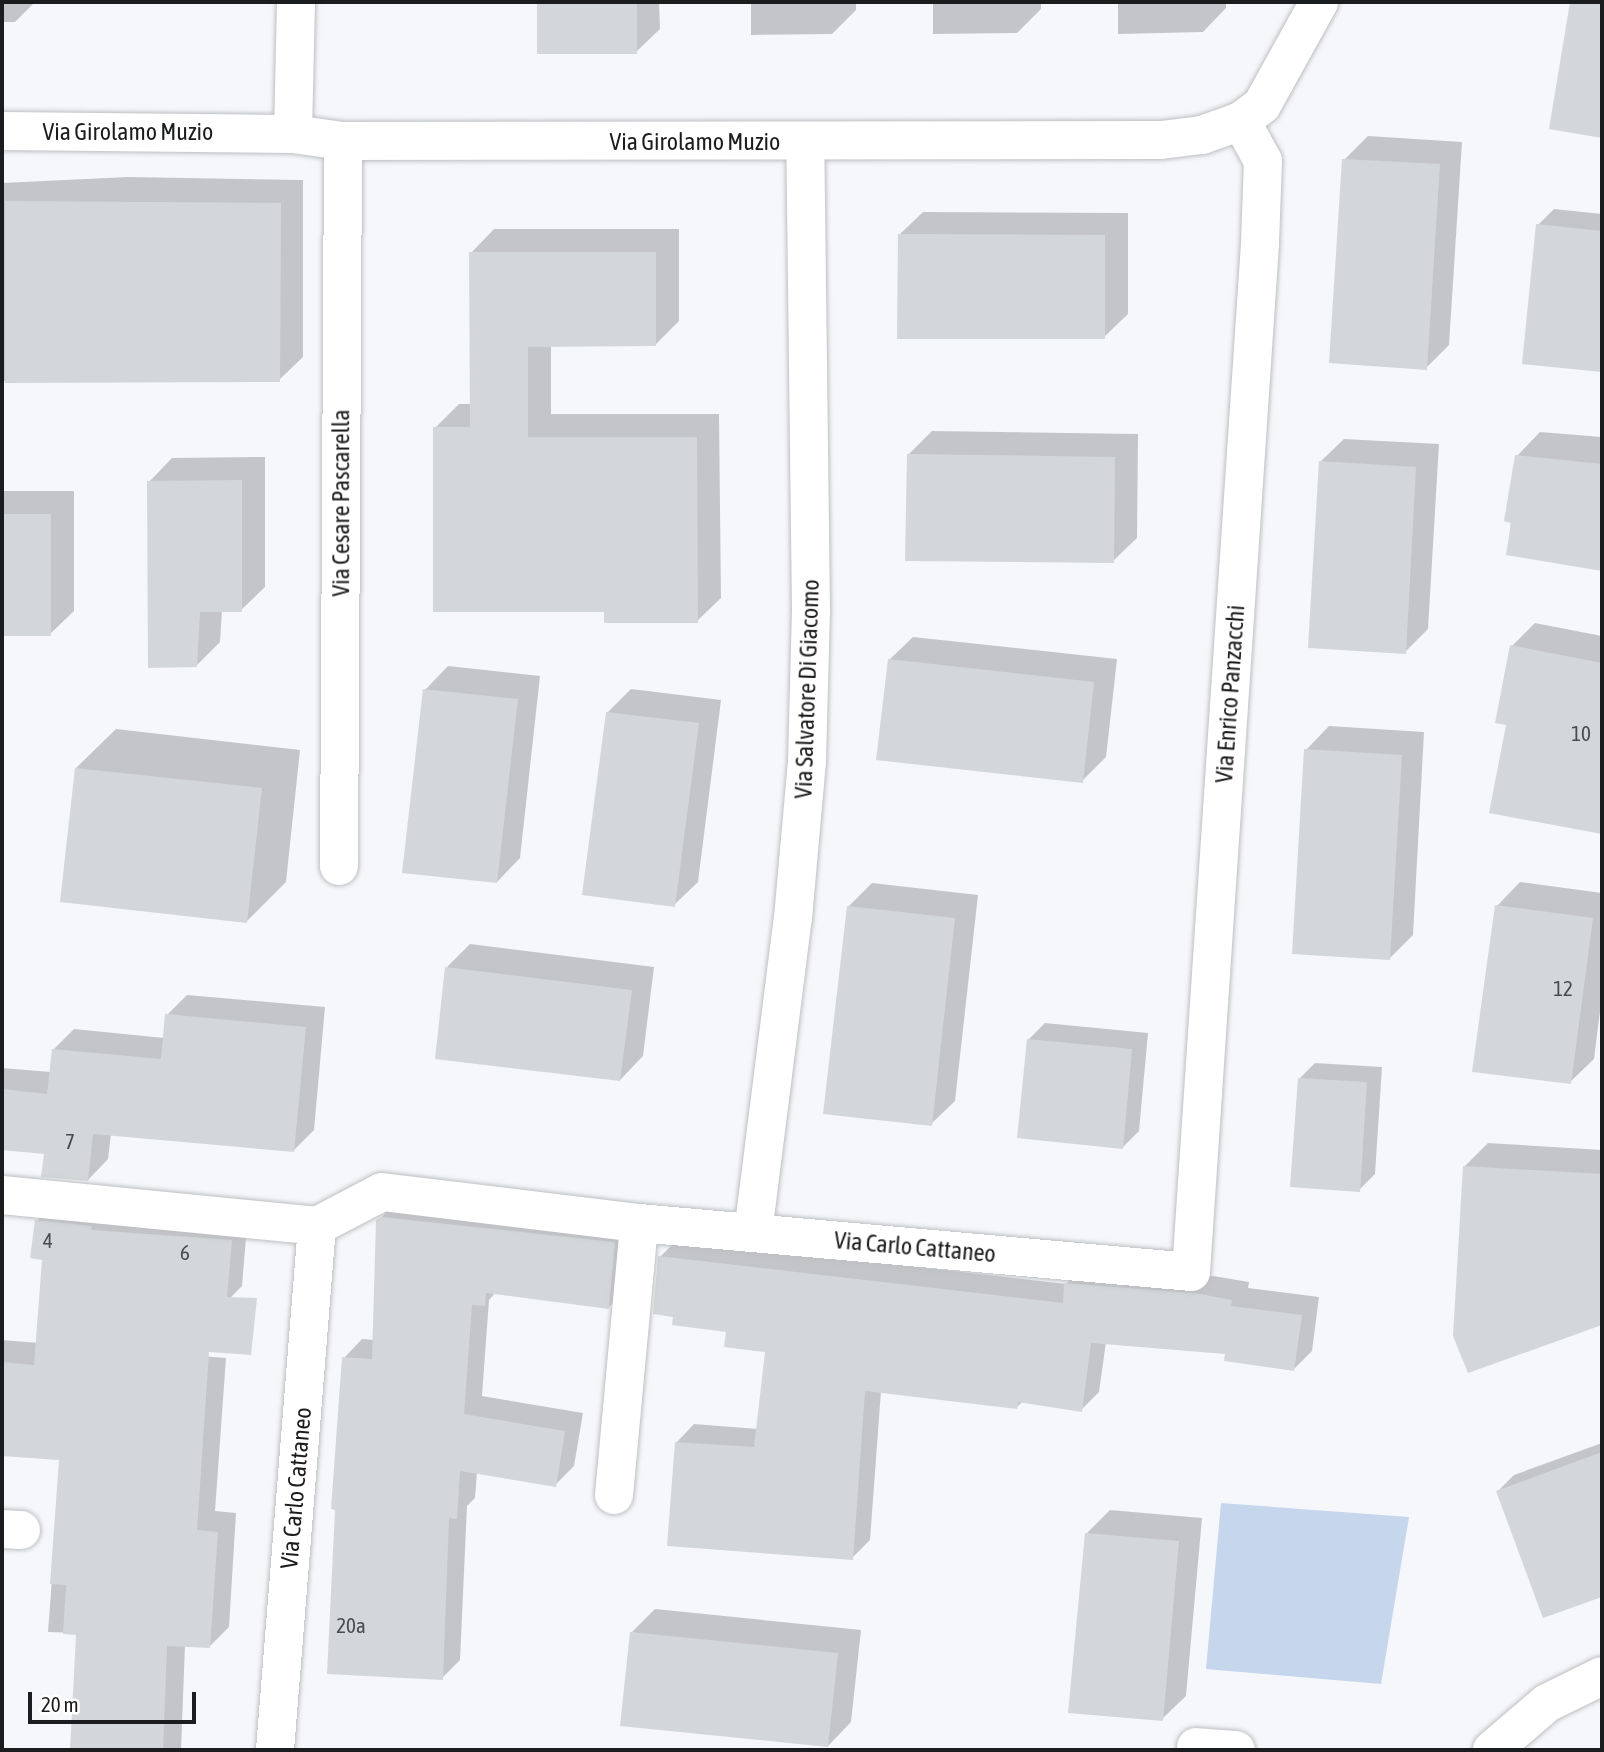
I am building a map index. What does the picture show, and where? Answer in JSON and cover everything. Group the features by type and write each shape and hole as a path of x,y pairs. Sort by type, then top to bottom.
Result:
{"street":[{"path":"293,134 296,2"},
{"name":"Via Girolamo Muzio","path":"2,131 293,134 343,141 1161,140 1202,135 1241,121 1262,105 1279,80 1319,2"},
{"name":"Via Enrico Panzacchi","path":"1191,1272 1260,243 1263,161 1241,121"},
{"name":"Via Cesare Pascarella","path":"339,866 343,141"},
{"name":"Via Salvatore Di Giacomo","path":"753,1233 793,918 807,762 811,612 805,142"},
{"name":"Via Carlo Cattaneo","path":"275,1750 317,1226 382,1192 639,1223 1191,1272"},
{"path":"2,1195 317,1226"},
{"path":"614,1495 639,1223"},
{"path":"1492,1750 1547,1703 1602,1676"},
{"path":"1196,1747 1236,1750"}],"shaded area":[{"path":"1221,1503 1409,1517 1381,1684 1206,1669"}],"building":[{"path":"537,2 637,2 637,54 537,54"},
{"path":"1570,2 1602,2 1602,138 1549,129"},
{"path":"1342,159 1440,164 1427,370 1329,363"},
{"path":"5,201 281,203 280,382 5,383"},
{"path":"1536,224 1602,231 1602,372 1522,364"},
{"path":"898,234 1105,235 1105,339 897,339"},
{"path":"469,252 656,252 656,346 528,347 528,437 697,437 698,623 604,623 604,612 433,612 433,427 470,427"},
{"path":"907,454 1115,457 1114,563 905,561"},
{"path":"1515,455 1602,464 1602,571 1506,555 1511,523 1504,521"},
{"path":"1319,461 1416,467 1406,654 1308,648"},
{"path":"242,480 242,612 200,612 197,667 148,668 147,481"},
{"path":"2,514 51,514 51,636 2,636"},
{"path":"1510,645 1602,663 1602,834 1489,813 1506,725 1495,723"},
{"path":"888,659 1094,682 1083,783 876,760"},
{"path":"423,689 518,699 497,883 402,873"},
{"path":"606,712 699,723 675,907 582,895"},
{"path":"1304,749 1402,755 1390,960 1292,954"},
{"path":"75,768 262,788 247,923 60,902"},
{"path":"1495,905 1593,918 1571,1084 1472,1072"},
{"path":"847,906 955,918 932,1126 823,1114"},
{"path":"445,967 632,990 620,1081 435,1059"},
{"path":"165,1014 306,1027 294,1152 93,1134 88,1181 41,1177 44,1154 2,1150 2,1089 47,1094 52,1049 161,1059"},
{"path":"1027,1039 1132,1049 1123,1149 1017,1138"},
{"path":"1298,1078 1367,1082 1360,1192 1290,1187"},
{"path":"1463,1166 1602,1174 1602,1325 1468,1373 1453,1336"},
{"path":"381,1217 615,1242 609,1309 486,1293 485,1306 472,1305 464,1414 565,1431 556,1487 460,1471 457,1519 449,1518 443,1680 327,1674 335,1510 331,1509 342,1357 372,1359 376,1220"},
{"path":"35,1220 92,1226 91,1230 232,1240 227,1297 257,1298 251,1355 209,1352 197,1530 218,1532 210,1648 167,1646 163,1750 70,1750 76,1635 63,1634 66,1585 50,1584 59,1460 2,1456 2,1362 34,1365 42,1260 30,1258"},
{"path":"658,1256 1063,1303 1064,1283 1194,1293 1232,1300 1231,1306 1302,1315 1294,1371 1224,1361 1225,1354 1091,1343 1082,1412 1018,1402 1017,1409 865,1391 853,1560 667,1546 675,1442 754,1447 765,1352 724,1347 726,1332 672,1325 673,1317 653,1314"},
{"path":"1602,1452 1602,1597 1543,1618 1496,1491"},
{"path":"1085,1533 1179,1541 1163,1721 1068,1713"},
{"path":"630,1632 838,1653 828,1747 620,1726"}]}
